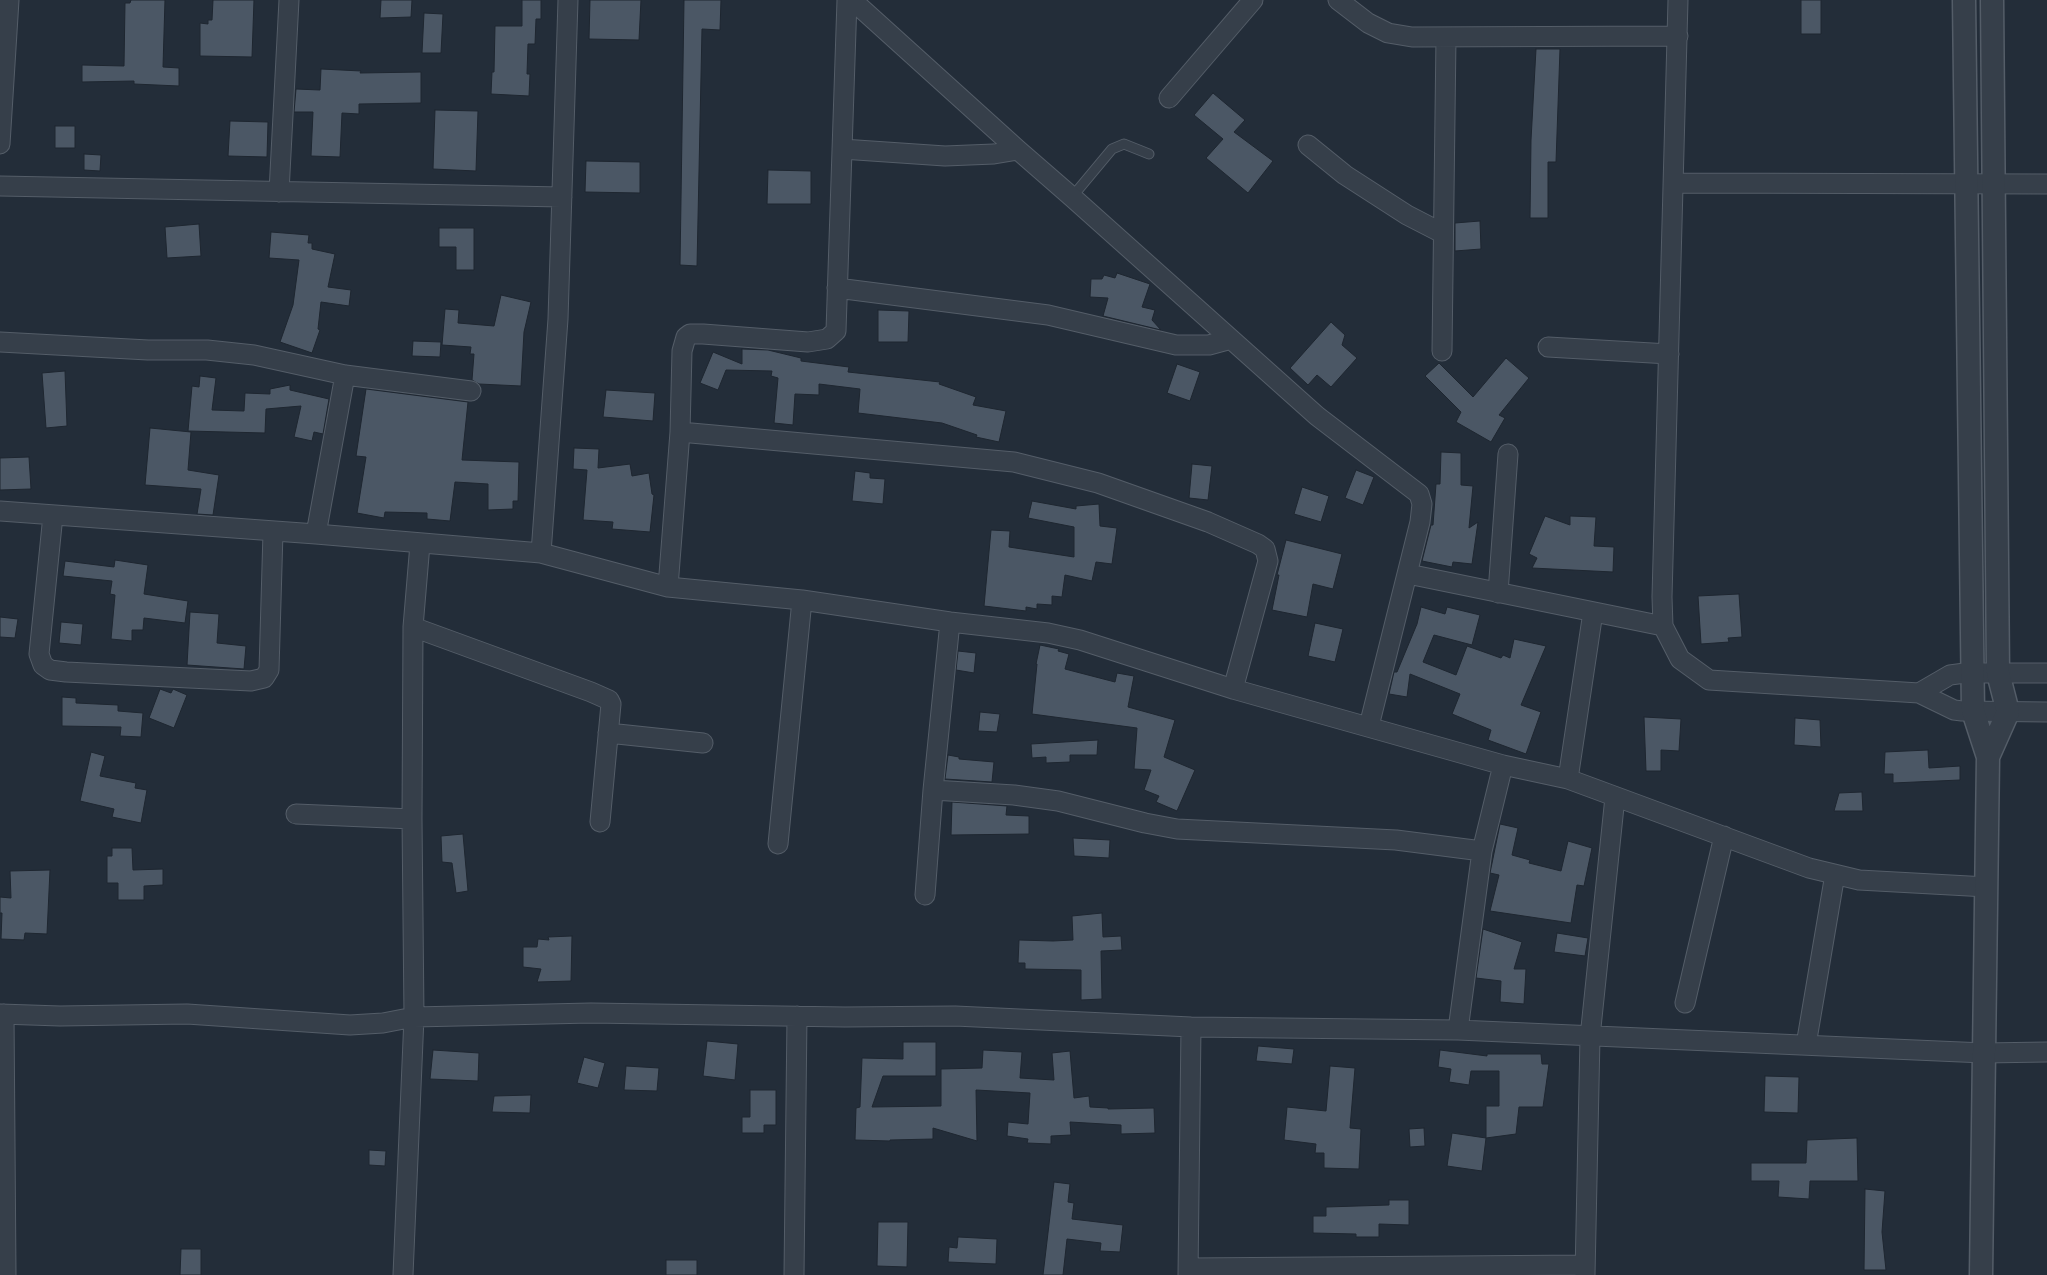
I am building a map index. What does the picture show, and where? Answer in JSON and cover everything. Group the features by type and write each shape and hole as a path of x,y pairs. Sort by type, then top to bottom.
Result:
{"street":[{"path":"0,144 10,0"},
{"path":"279,192 289,0"},
{"path":"541,553 558,319 568,0"},
{"path":"668,587 680,432 682,351 686,336 690,334 703,334 808,342 827,339 836,331 838,323 837,288 846,0"},
{"path":"852,0 1317,416 1419,494 1422,504 1420,522 1369,726"},
{"path":"1169,98 1253,0"},
{"path":"1338,0 1368,23 1388,33 1412,37 1678,36"},
{"path":"1678,0 1662,597 1663,626 1680,659 1708,680 1919,693 1954,710 2047,712"},
{"path":"1964,0 1973,711 1988,757 1981,1275"},
{"path":"1988,757 2008,712 1998,673 1992,0"},
{"path":"1442,351 1442,233 1446,37"},
{"path":"1308,145 1345,175 1406,215 1442,233"},
{"path":"842,149 945,156 994,154 1018,150"},
{"path":"1674,183 2047,184"},
{"path":"0,186 562,197"},
{"path":"837,288 1048,315 1176,345 1209,345 1231,339"},
{"path":"0,342 216,351 254,355 345,375 471,391"},
{"path":"1548,347 1669,354"},
{"path":"316,534 345,375"},
{"path":"680,432 1014,462 1098,483 1208,522 1258,544 1265,549 1268,561 1233,689"},
{"path":"1498,593 1508,454"},
{"path":"0,510 541,553 668,587 802,600 950,622 1048,633 1080,640 1233,689 1369,726 1503,766 1568,779 1809,868 1859,880 1987,887"},
{"path":"53,515 39,654 42,665 50,670 66,672 251,681 264,678 269,670 273,532"},
{"path":"403,1275 414,1017 413,627 420,544"},
{"path":"1408,574 1663,626"},
{"path":"778,844 802,600"},
{"path":"1568,779 1593,612"},
{"path":"925,895 933,790 950,622"},
{"path":"413,627 606,698 611,704 600,822"},
{"path":"1919,693 1950,675 1972,673 2047,673"},
{"path":"608,734 702,743"},
{"path":"1458,1030 1482,851 1503,766"},
{"path":"933,790 1014,795 1058,801 1177,829 1396,840 1482,851"},
{"path":"1190,1027 1188,1271 1585,1270 1590,1037 1615,796"},
{"path":"296,814 412,818"},
{"path":"1685,1003 1724,836"},
{"path":"1806,1045 1835,874"},
{"path":"6,1275 2,1014 60,1016 187,1014 350,1025 383,1023 414,1017 592,1012 797,1016 955,1016 1190,1027 1458,1030 1984,1052 2047,1052"},
{"path":"794,1275 797,1016"}],"lane":[{"path":"1072,196 1112,148 1124,144 1149,154"}],"building":[{"path":"131,0 165,0 163,67 179,68 179,86 134,84 134,81 82,82 82,65 124,66 125,3 130,3"},
{"path":"213,0 254,0 252,57 200,56 200,23 208,24 208,20 212,20"},
{"path":"381,0 412,0 411,17 380,18"},
{"path":"522,0 541,0 541,19 536,19 535,44 528,44 527,74 530,74 529,96 491,94 492,72 494,72 495,26 522,26"},
{"path":"590,0 641,0 639,40 589,39"},
{"path":"684,0 721,0 720,30 702,29 697,266 680,265"},
{"path":"1801,0 1821,0 1821,34 1801,34"},
{"path":"424,13 443,14 441,53 422,53"},
{"path":"1536,49 1560,49 1556,162 1548,162 1548,218 1530,218 1531,140"},
{"path":"321,69 361,71 360,73 421,72 421,103 359,104 359,114 342,113 340,157 311,156 313,112 294,112 296,89 320,90"},
{"path":"1213,93 1245,120 1234,132 1273,161 1248,193 1206,158 1223,139 1194,115"},
{"path":"435,110 478,111 476,171 433,169"},
{"path":"230,121 268,122 267,157 228,156"},
{"path":"55,126 75,126 75,148 55,148"},
{"path":"84,154 101,155 100,171 84,170"},
{"path":"586,161 640,162 640,193 585,192"},
{"path":"768,170 811,171 811,204 767,204"},
{"path":"1480,221 1481,249 1455,251 1455,223"},
{"path":"199,224 201,256 167,258 165,227"},
{"path":"439,228 474,228 474,270 456,270 456,247 439,247"},
{"path":"271,232 309,235 308,243 312,243 312,249 335,254 328,287 351,290 349,306 321,302 318,329 320,330 312,353 280,342 293,305 299,260 269,258"},
{"path":"1117,273 1150,284 1142,307 1155,310 1152,320 1161,330 1103,316 1108,298 1090,297 1091,279 1102,279 1104,275 1115,278"},
{"path":"501,295 531,302 524,332 521,386 479,384 472,380 474,354 470,354 471,347 442,345 445,309 459,310 458,323 494,326"},
{"path":"878,310 909,311 908,342 878,342"},
{"path":"1331,322 1345,335 1342,345 1357,358 1331,387 1317,375 1308,385 1290,368"},
{"path":"413,341 441,342 440,357 412,356"},
{"path":"742,349 768,350 801,358 801,361 849,367 848,372 940,382 939,384 976,397 973,405 1006,411 999,442 976,437 977,435 942,423 858,413 860,389 819,384 819,395 795,394 793,425 774,423 778,378 771,376 772,371 726,370 718,390 700,383 713,352 742,364"},
{"path":"1506,358 1529,378 1499,415 1505,418 1491,442 1456,422 1461,412 1425,376 1439,363 1473,397"},
{"path":"1177,364 1200,372 1190,401 1167,393"},
{"path":"65,371 67,426 46,428 42,373"},
{"path":"200,376 216,378 212,410 244,411 245,393 270,394 270,389 290,385 290,390 329,399 323,434 314,432 312,441 294,437 301,406 266,409 265,433 188,431 192,386 199,387"},
{"path":"366,389 468,402 462,460 519,462 518,501 513,501 513,509 488,510 488,484 455,482 450,521 427,519 427,513 385,512 384,518 357,513 366,457 356,456"},
{"path":"606,390 655,393 653,421 603,417"},
{"path":"150,428 191,432 188,470 219,475 213,515 197,514 201,489 145,485"},
{"path":"574,448 599,449 598,468 630,464 632,476 649,473 652,494 654,495 650,532 612,529 613,522 583,520 587,470 573,469"},
{"path":"1441,452 1461,453 1461,485 1473,486 1469,528 1478,522 1472,564 1453,562 1452,567 1422,561 1431,525 1433,525 1436,484 1440,484"},
{"path":"29,457 31,489 0,490 0,458"},
{"path":"1192,464 1212,466 1208,500 1189,498"},
{"path":"1356,470 1374,477 1363,505 1345,498"},
{"path":"855,471 870,473 870,478 885,479 883,504 852,501"},
{"path":"1302,487 1329,496 1321,522 1294,514"},
{"path":"1032,501 1076,509 1076,506 1099,504 1100,526 1117,528 1112,564 1096,562 1092,581 1065,575 1062,597 1052,596 1052,605 1037,604 1037,609 1026,607 1026,611 984,606 991,530 1010,531 1009,547 1074,557 1074,527 1028,518"},
{"path":"1545,516 1570,525 1570,516 1596,517 1594,546 1614,547 1613,572 1532,568 1537,558 1529,554"},
{"path":"1286,540 1342,554 1333,589 1313,584 1307,617 1272,610 1279,575 1277,575"},
{"path":"115,560 148,565 144,594 188,601 185,623 144,618 143,630 132,630 132,641 111,639 115,595 110,594 112,581 63,576 65,561 114,567"},
{"path":"1739,594 1742,637 1728,638 1729,642 1701,644 1698,596"},
{"path":"1421,607 1445,614 1447,607 1480,615 1472,645 1434,635 1423,662 1456,675 1467,646 1501,658 1503,655 1510,658 1514,639 1546,646 1521,705 1541,712 1526,754 1488,740 1491,730 1452,714 1460,694 1410,674 1407,697 1389,694 1394,672 1397,672 1417,624"},
{"path":"190,612 219,614 217,643 246,646 244,669 187,665"},
{"path":"0,617 18,619 15,638 0,637"},
{"path":"61,622 83,624 81,645 59,643"},
{"path":"1315,623 1343,629 1335,662 1308,656"},
{"path":"1040,645 1059,649 1058,651 1069,654 1065,669 1115,682 1117,673 1134,676 1128,707 1175,720 1164,757 1195,770 1177,811 1156,802 1159,796 1144,790 1151,770 1134,769 1137,728 1032,714 1036,664"},
{"path":"958,651 976,653 974,673 956,670"},
{"path":"160,689 171,693 173,689 187,695 174,728 149,718"},
{"path":"62,697 76,698 76,703 118,705 118,711 143,713 141,737 120,736 121,727 62,726"},
{"path":"980,712 1000,714 997,732 978,731"},
{"path":"1644,717 1681,719 1679,751 1661,750 1661,771 1646,771"},
{"path":"1795,718 1820,720 1821,747 1794,745"},
{"path":"1098,740 1097,755 1070,755 1070,762 1046,763 1046,757 1032,758 1031,744"},
{"path":"1928,750 1929,768 1960,766 1960,780 1893,783 1893,774 1884,774 1885,752"},
{"path":"91,752 105,756 100,776 136,783 135,788 147,790 141,823 112,817 114,809 80,801"},
{"path":"948,755 959,757 959,759 994,762 992,782 945,779"},
{"path":"1862,792 1863,811 1834,811 1839,793"},
{"path":"952,802 1007,806 1006,815 1029,816 1029,834 951,835"},
{"path":"1500,824 1518,828 1512,855 1530,860 1529,863 1561,871 1568,841 1592,848 1584,886 1577,885 1571,923 1490,911 1499,875 1490,873"},
{"path":"463,834 468,891 456,893 452,863 442,862 441,836"},
{"path":"1073,838 1110,840 1109,858 1074,856"},
{"path":"112,848 132,848 133,870 163,869 163,885 144,886 144,900 118,900 118,883 107,883 107,856 112,856"},
{"path":"50,870 47,934 25,933 24,940 1,939 2,913 0,913 0,897 11,898 10,871"},
{"path":"1102,913 1103,937 1121,936 1122,950 1101,951 1102,999 1081,1000 1081,970 1025,969 1025,963 1018,963 1019,940 1073,940 1072,916"},
{"path":"1483,929 1522,942 1514,969 1526,969 1524,1004 1500,1002 1501,981 1476,978"},
{"path":"1557,933 1588,938 1585,956 1554,952"},
{"path":"572,936 571,981 537,982 541,969 523,967 523,947 537,947 538,939 549,940 548,937"},
{"path":"707,1041 738,1044 735,1080 703,1076"},
{"path":"903,1042 936,1042 936,1076 883,1076 872,1107 941,1106 941,1069 982,1068 983,1050 1022,1052 1020,1078 1054,1080 1052,1053 1070,1051 1074,1098 1089,1096 1090,1107 1108,1109 1154,1108 1155,1133 1121,1134 1121,1125 1070,1122 1071,1135 1051,1136 1051,1144 1027,1143 1028,1139 1007,1136 1008,1122 1028,1124 1030,1093 976,1090 977,1141 933,1128 933,1139 855,1140 856,1108 860,1107 862,1058 903,1059"},
{"path":"1258,1046 1294,1049 1292,1064 1256,1061"},
{"path":"433,1050 479,1053 478,1081 430,1079"},
{"path":"1440,1050 1487,1056 1487,1054 1541,1054 1542,1064 1549,1064 1543,1107 1519,1107 1516,1134 1486,1138 1486,1106 1499,1106 1499,1071 1471,1071 1469,1085 1449,1082 1451,1069 1438,1067"},
{"path":"584,1057 605,1063 598,1088 577,1083"},
{"path":"626,1066 659,1068 657,1091 624,1090"},
{"path":"1330,1066 1355,1068 1350,1128 1361,1129 1359,1169 1324,1168 1324,1153 1315,1153 1316,1144 1284,1140 1287,1107 1326,1111"},
{"path":"1765,1076 1799,1077 1798,1113 1764,1112"},
{"path":"750,1090 776,1090 776,1125 764,1125 764,1133 742,1133 742,1117 750,1117"},
{"path":"531,1095 530,1113 492,1112 494,1096"},
{"path":"1424,1128 1425,1146 1410,1147 1409,1129"},
{"path":"1452,1133 1486,1138 1482,1171 1447,1166"},
{"path":"1857,1138 1858,1181 1810,1181 1809,1199 1778,1197 1779,1181 1751,1181 1751,1163 1806,1163 1807,1140"},
{"path":"369,1150 386,1151 385,1166 369,1165"},
{"path":"1054,1182 1070,1184 1068,1202 1074,1203 1072,1219 1123,1225 1120,1252 1100,1251 1101,1243 1067,1239 1063,1275 1043,1275"},
{"path":"1865,1189 1885,1191 1882,1232 1886,1270 1864,1270"},
{"path":"1389,1200 1409,1200 1409,1225 1379,1224 1379,1237 1356,1237 1356,1234 1313,1233 1313,1216 1326,1216 1326,1207 1389,1205"},
{"path":"878,1222 908,1222 907,1267 877,1266"},
{"path":"958,1237 997,1239 996,1264 948,1262 949,1247 957,1248"},
{"path":"181,1249 201,1249 201,1275 180,1275"},
{"path":"666,1260 697,1260 697,1275 666,1275"}]}
